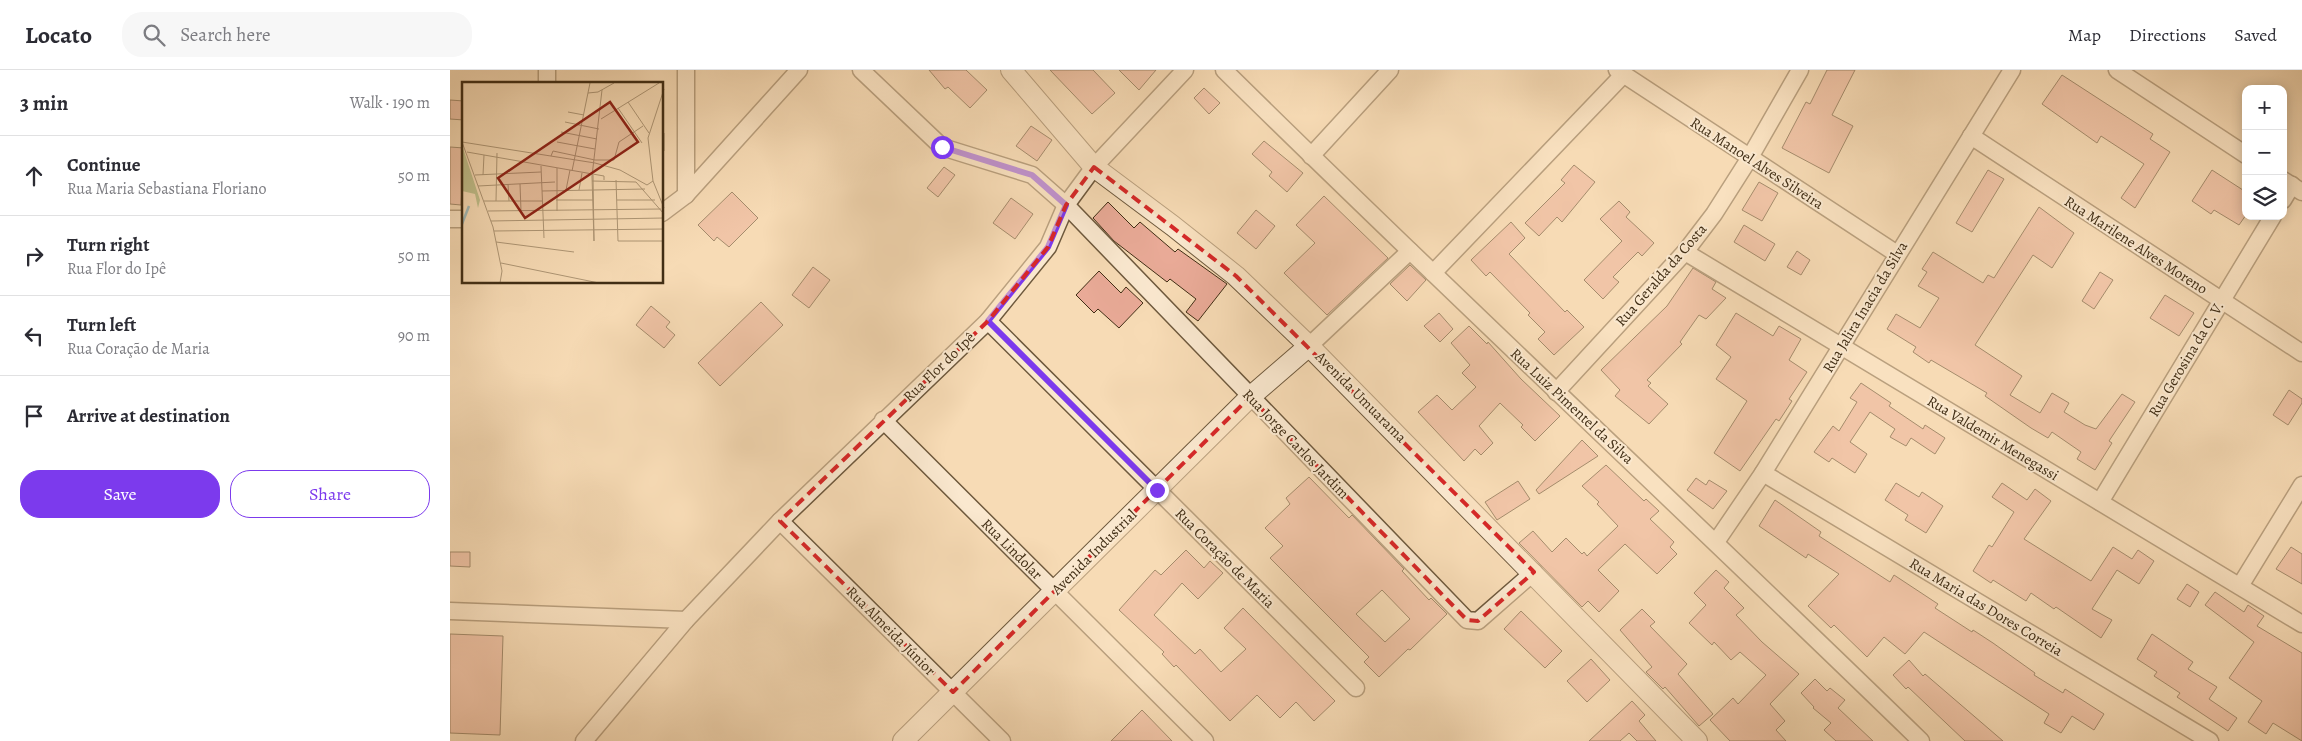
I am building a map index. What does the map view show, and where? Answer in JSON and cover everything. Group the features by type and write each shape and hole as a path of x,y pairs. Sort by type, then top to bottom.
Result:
{"street":[{"path":"686,70 686,195"},
{"path":"664,212 686,195 799,70"},
{"name":"Rua Jorge Carlos Jardim","path":"862,70 942,147 1032,175 1066,205 1467,620 1478,621 1534,572"},
{"name":"Avenida Umuarama","path":"1011,70 1094,167 1236,276 1309,346 1534,572 1697,741"},
{"name":"Rua Flor do Ipê","path":"584,741 686,620 780,521 988,321 1048,247 1066,205 1094,167 1185,70"},
{"name":"Rua Luiz Pimentel da Silva","path":"1224,70 1556,392 1716,542 1921,741"},
{"path":"1311,156 1390,70"},
{"name":"Rua Geralda da Costa","path":"1556,392 1685,252 1714,214 1749,159 1800,70"},
{"name":"Rua Jalira Inacia da Silva","path":"1716,542 1763,473 2012,70"},
{"path":"2117,70 2242,152"},
{"path":"1433,273 1620,72"},
{"name":"Rua Manoel Alves Silveira","path":"1620,72 1749,159 1897,254"},
{"name":"Rua Marilene Alves Moreno","path":"1971,136 2302,353"},
{"name":"Rua Gerosina da C. V.","path":"2100,502 2271,220"},
{"path":"1309,346 1410,251"},
{"name":"Rua Valdemir Menegassi","path":"1685,252 2302,624"},
{"name":"Rua Coração de Maria","path":"988,321 1356,688"},
{"name":"Avenida Industrial","path":"903,741 1250,397 1309,346"},
{"name":"Rua Lindolar","path":"883,420 1205,741"},
{"name":"Rua Maria das Dores Correia","path":"1763,473 2210,741"},
{"path":"2240,586 2302,485"},
{"name":"Rua Almeida Júnior","path":"780,521 1002,741"},
{"path":"450,611 686,620"}],"highlighted area":[{"path":"1094,167 1236,276 1534,572 1478,621 1467,620 1250,397 953,692 780,521 988,321 1048,247 1066,205"}],"building":[{"path":"929,70 966,70 987,90 970,108 948,87 945,89"},
{"path":"1050,70 1093,70 1115,93 1092,114"},
{"path":"1119,70 1156,70 1139,90"},
{"path":"1827,70 1855,70 1832,115 1853,126 1829,173 1782,148 1806,102 1810,104"},
{"path":"2062,75 2153,134 2150,139 2170,152 2135,208 2121,198 2144,164 2101,136 2097,143 2042,104"},
{"path":"1204,88 1220,103 1209,114 1194,98"},
{"path":"450,100 462,101 462,120 450,119"},
{"path":"1031,126 1052,140 1037,161 1016,146"},
{"path":"1264,141 1303,173 1287,192 1269,176 1272,172 1252,154"},
{"path":"450,147 462,148 461,205 450,204"},
{"path":"1574,165 1595,182 1562,222 1557,217 1539,236 1525,223 1565,183 1561,180"},
{"path":"944,167 955,175 938,197 927,188"},
{"path":"1988,170 2004,179 1972,232 1956,223"},
{"path":"2212,170 2242,189 2242,220 2239,225 2214,210 2211,214 2192,201"},
{"path":"1759,182 1778,193 1762,221 1742,210"},
{"path":"732,192 758,218 729,247 717,237 714,241 698,225"},
{"path":"1324,196 1388,258 1327,315 1284,273 1315,243 1296,225"},
{"path":"1011,198 1033,214 1015,239 993,223"},
{"path":"1619,201 1630,212 1626,217 1654,243 1642,256 1638,252 1613,277 1619,282 1603,299 1584,280 1622,241 1600,219"},
{"path":"1108,202 1134,228 1140,222 1175,252 1178,249 1227,284 1198,321 1186,312 1196,299 1170,279 1167,282 1114,241 1093,218"},
{"path":"2039,207 2074,233 2052,268 2033,255 1975,345 2022,376 2010,395 2040,413 2052,393 2069,403 2064,412 2085,425 2096,429 2122,394 2135,402 2109,441 2112,443 2095,470 2077,459 2081,452 2052,432 2048,438 2031,428 1985,396 1987,393 1931,360 1929,363 1913,352 1916,347 1887,329 1896,314 1920,328 1939,298 1918,286 1927,272 1922,269 1933,252 1983,283 1988,275 1994,278"},
{"path":"1256,210 1275,226 1256,249 1237,233"},
{"path":"1511,222 1525,238 1509,254 1565,312 1567,310 1584,327 1554,355 1538,339 1545,332 1528,315 1530,313 1490,272 1486,276 1471,260"},
{"path":"1744,225 1775,244 1765,261 1734,242"},
{"path":"1797,251 1810,260 1801,275 1787,267"},
{"path":"1410,265 1426,280 1407,301 1390,284"},
{"path":"813,267 830,280 809,308 792,295"},
{"path":"1693,268 1716,282 1712,289 1726,298 1706,319 1699,315 1680,342 1682,344 1647,380 1651,383 1648,386 1668,404 1649,424 1615,396 1620,390 1601,370 1667,306"},
{"path":"1099,271 1121,293 1126,287 1143,303 1119,328 1098,309 1094,313 1076,295"},
{"path":"2100,272 2113,280 2094,309 2082,301"},
{"path":"2165,295 2194,313 2179,336 2150,318"},
{"path":"761,302 783,325 720,386 698,363"},
{"path":"651,306 670,322 666,327 675,335 664,348 636,325"},
{"path":"1439,313 1453,329 1440,342 1424,326"},
{"path":"1736,313 1773,336 1779,326 1801,339 1789,360 1807,372 1789,399 1792,401 1779,421 1776,419 1740,471 1714,453 1747,401 1716,379 1731,357 1716,345"},
{"path":"1469,326 1487,344 1488,342 1521,379 1560,416 1535,441 1521,427 1523,425 1500,403 1479,426 1493,443 1481,455 1475,449 1464,461 1418,412 1437,395 1452,410 1476,387 1462,373 1470,365 1451,343"},
{"path":"1861,383 1891,403 1889,406 1923,429 1925,425 1945,438 1935,454 1911,438 1906,446 1890,437 1895,429 1870,412 1850,442 1867,454 1855,473 1832,458 1829,462 1814,452 1833,426 1839,431 1857,402 1850,398"},
{"path":"2289,390 2302,399 2302,403 2288,425 2273,415"},
{"path":"1582,440 1598,456 1539,494 1536,490"},
{"path":"1606,465 1644,501 1646,499 1659,511 1650,519 1674,542 1670,547 1677,554 1657,574 1625,544 1598,570 1619,591 1599,612 1588,601 1582,607 1519,543 1533,531 1552,552 1566,538 1582,554 1584,552 1587,556 1618,526 1597,504 1599,502 1582,486"},
{"path":"1309,477 1349,518 1352,515 1404,569 1402,571 1429,600 1431,598 1447,614 1379,677 1364,662 1369,657 1270,558 1283,546 1265,528 1290,504 1286,498","holes":["1382,590 1410,619 1385,642 1356,614"]},
{"path":"1696,478 1706,485 1709,480 1727,491 1713,509 1687,490"},
{"path":"1518,481 1530,499 1497,520 1485,502"},
{"path":"1896,483 1919,497 1922,492 1943,506 1926,533 1905,520 1908,515 1885,500"},
{"path":"2002,483 2027,500 2035,489 2051,501 2024,539 2091,581 2113,547 2132,559 2138,550 2154,561 2139,584 2117,570 2092,609 2112,620 2101,638 2056,607 2054,609 2031,593 2026,601 1993,580 1991,583 1973,571 1989,545 1992,547 2014,512 1992,497"},
{"path":"1775,500 1821,532 1819,536 1890,582 1894,575 1938,604 1935,608 1993,643 2035,673 2034,675 2063,693 2065,689 2104,714 2094,730 2072,716 2061,733 2044,723 2049,714 1924,632 1905,654 1884,637 1867,657 1834,625 1831,628 1808,606 1839,574 1808,554 1806,558 1759,526"},
{"path":"2291,547 2302,554 2302,584 2276,569"},
{"path":"1186,550 1204,568 1210,561 1223,573 1198,599 1182,583 1154,615 1195,654 1200,649 1221,672 1246,649 1224,628 1243,608 1335,701 1314,721 1296,702 1280,718 1257,695 1230,721 1176,665 1174,667 1162,654 1164,652 1119,610 1155,570 1161,575"},
{"path":"450,552 470,552 470,567 450,566"},
{"path":"1716,570 1729,582 1724,588 1744,608 1736,615 1762,642 1799,674 1770,704 1785,721 1776,730 1786,741 1730,741 1710,720 1733,698 1738,704 1766,675 1740,652 1731,660 1714,642 1712,645 1689,623 1706,605 1694,593"},
{"path":"2187,584 2199,592 2190,607 2177,599"},
{"path":"2215,592 2244,612 2248,605 2264,616 2257,626 2302,653 2302,741 2273,723 2266,734 2248,722 2262,701 2229,678 2254,642 2205,605"},
{"path":"1642,609 1655,622 1650,626 1687,664 1678,674 1713,714 1699,726 1665,687 1663,689 1646,672 1652,667 1620,630"},
{"path":"1521,611 1562,651 1545,668 1504,629"},
{"path":"450,634 503,636 500,735 450,733"},
{"path":"2152,634 2193,662 2188,669 2217,687 2209,699 2237,718 2228,731 2177,697 2180,693 2154,676 2157,672 2137,659"},
{"path":"1591,659 1610,680 1587,702 1567,681"},
{"path":"1909,660 1923,676 1925,674 2003,741 1965,741 1908,687 1906,689 1893,675"},
{"path":"1815,679 1827,691 1830,688 1845,700 1838,708 1873,741 1836,741 1824,730 1831,723 1813,708 1801,693"},
{"path":"1632,701 1645,715 1639,721 1656,741 1637,741 1629,733 1620,741 1589,741"},
{"path":"1142,710 1172,741 1111,741"}],"route":[{"path":"942,147 1032,175 1066,205 1048,247 988,321 1157,490"}]}
